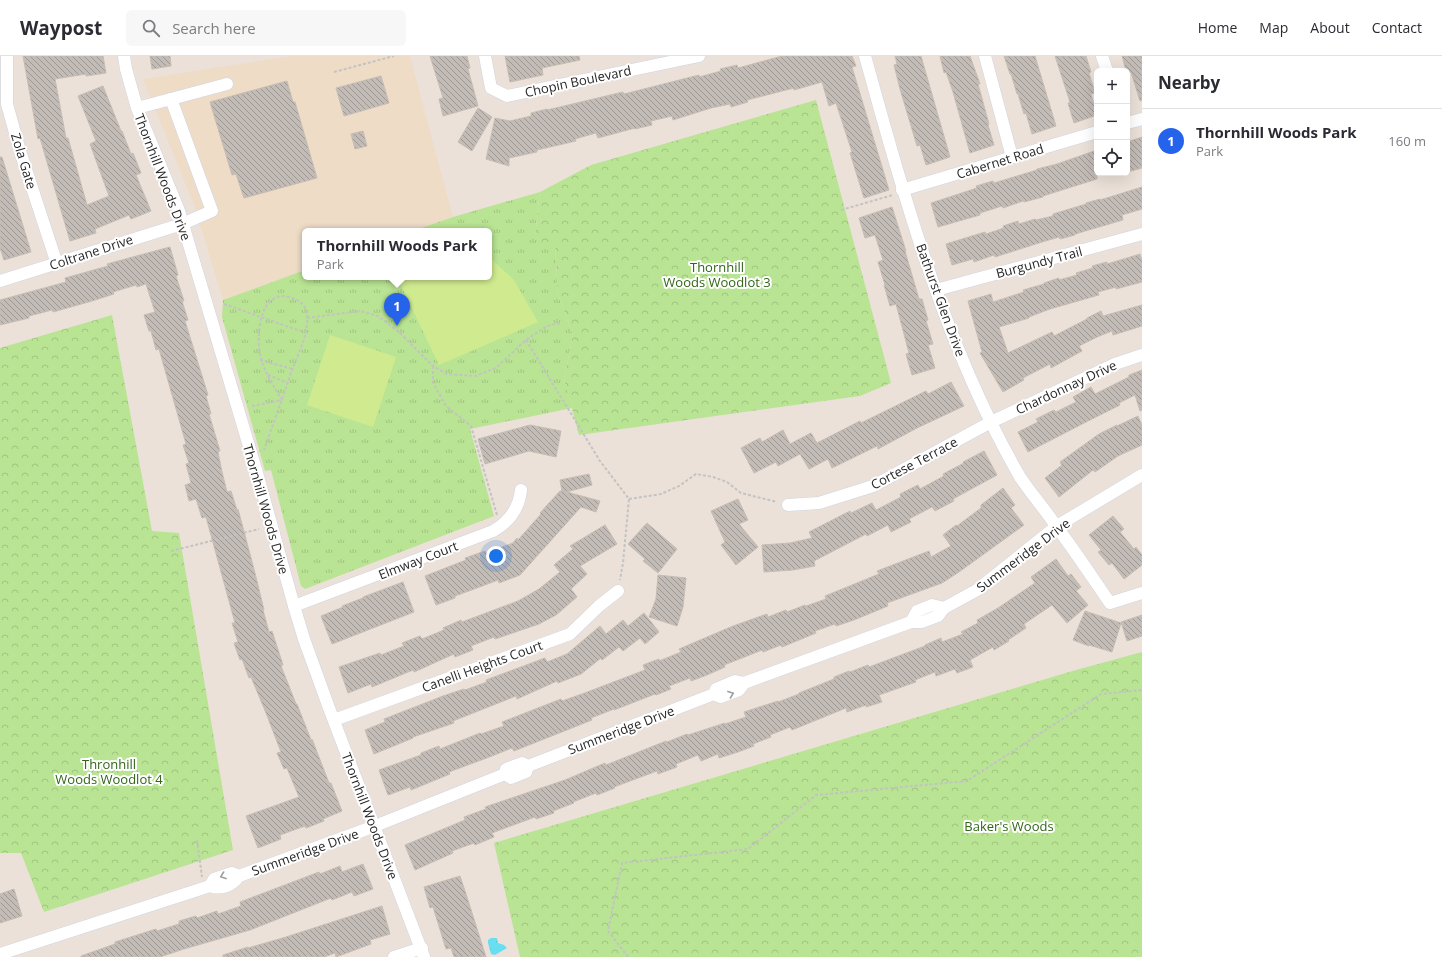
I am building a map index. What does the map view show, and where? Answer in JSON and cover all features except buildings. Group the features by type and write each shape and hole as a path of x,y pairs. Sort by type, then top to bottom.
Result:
{"street":[{"name":"Zola Gate","path":"7,56 7,104 20,152 56,264"},
{"name":"Thornhill Woods Drive","path":"124,56 126,69 137,108 179,211 257,473 304,639 423,953"},
{"name":"Chopin Boulevard","path":"485,56 491,88 507,96 699,56"},
{"name":"Bathurst Glen Drive","path":"865,56 902,190 936,290 964,366 991,422 1021,478 1057,526 1110,603 1142,593"},
{"path":"985,56 1012,157"},
{"path":"1102,56 1106,68"},
{"path":"137,108 227,84"},
{"name":"Coltrane Drive","path":"0,281 182,224 212,211 171,100"},
{"path":"1130,122 1142,119"},
{"name":"Cabernet Road","path":"902,190 1094,133"},
{"name":"Burgundy Trail","path":"936,290 1142,234"},
{"name":"Chardonnay Drive","path":"991,422 1115,364 1142,355"},
{"name":"Cortese Terrace","path":"788,505 819,502 874,486 991,422"},
{"name":"Summeridge Drive","path":"0,954 210,886 217,889 234,884 239,876 375,826 505,774 506,769 522,763 528,766 714,694 716,689 735,681 744,683 911,622 917,611 932,605 944,608 977,590 1057,526 1142,475"},
{"name":"Elmway Court","path":"294,606 493,531 504,524 512,514 518,502 521,490"},
{"name":"Canelli Heights Court","path":"334,720 570,634 599,606 618,591"},
{"path":"394,957 423,953"}],"path":[{"path":"334,72 394,56"},
{"path":"841,210 893,195 902,190"},
{"path":"264,450 282,400 293,369 306,333 308,327 307,312 299,300 286,296 274,298 265,305 261,317 258,339 260,360 282,400"},
{"path":"224,304 306,333"},
{"path":"307,318 360,311 378,316 400,333 433,366 447,374 475,376 496,368 526,340 547,326 560,323"},
{"path":"526,340 600,461 629,499 623,563 618,591"},
{"path":"260,360 293,369"},
{"path":"433,366 433,383 446,406 471,426 497,515"},
{"path":"267,375 288,383"},
{"path":"252,406 282,400"},
{"path":"629,499 661,494 679,486 696,474 713,477 727,482 741,493 788,505"},
{"path":"171,551 259,529"},
{"path":"628,957 608,931 622,863 748,849 816,795 967,781 1101,694 1142,690"},
{"path":"197,840 202,877"}],"shaded area":[{"path":"292,56 410,56 453,217 422,228 302,228 302,271 223,300 194,205 143,79"}],"green space":[{"name":"Thornhill Woods Woodlot 3","path":"816,100 891,383 860,396 579,435 564,379 573,335 558,294 555,245 540,245 535,236 540,192 591,165"},
{"path":"540,192 535,236 555,245 558,294 573,335 564,379 572,408 470,429 494,516 305,589 301,586 271,470 265,471 222,317 223,300 302,271 302,280 492,280 492,228 422,228 453,217"},
{"path":"492,260 514,280 538,322 439,365 398,280 492,280"},
{"name":"Thronhill Woods Woodlot 4","path":"112,315 152,531 179,533 233,850 44,912 21,853 0,853 0,348"},
{"path":"330,335 396,357 373,427 307,405"},
{"name":"Baker's Woods","path":"1142,652 1142,957 520,957 494,843 1076,670"}],"water":[{"path":"491,938 497,938 498,943 507,948 495,955 491,954 488,940"}],"place":[{"name":"Thornhill Woods Park","path":"397,326"}]}
